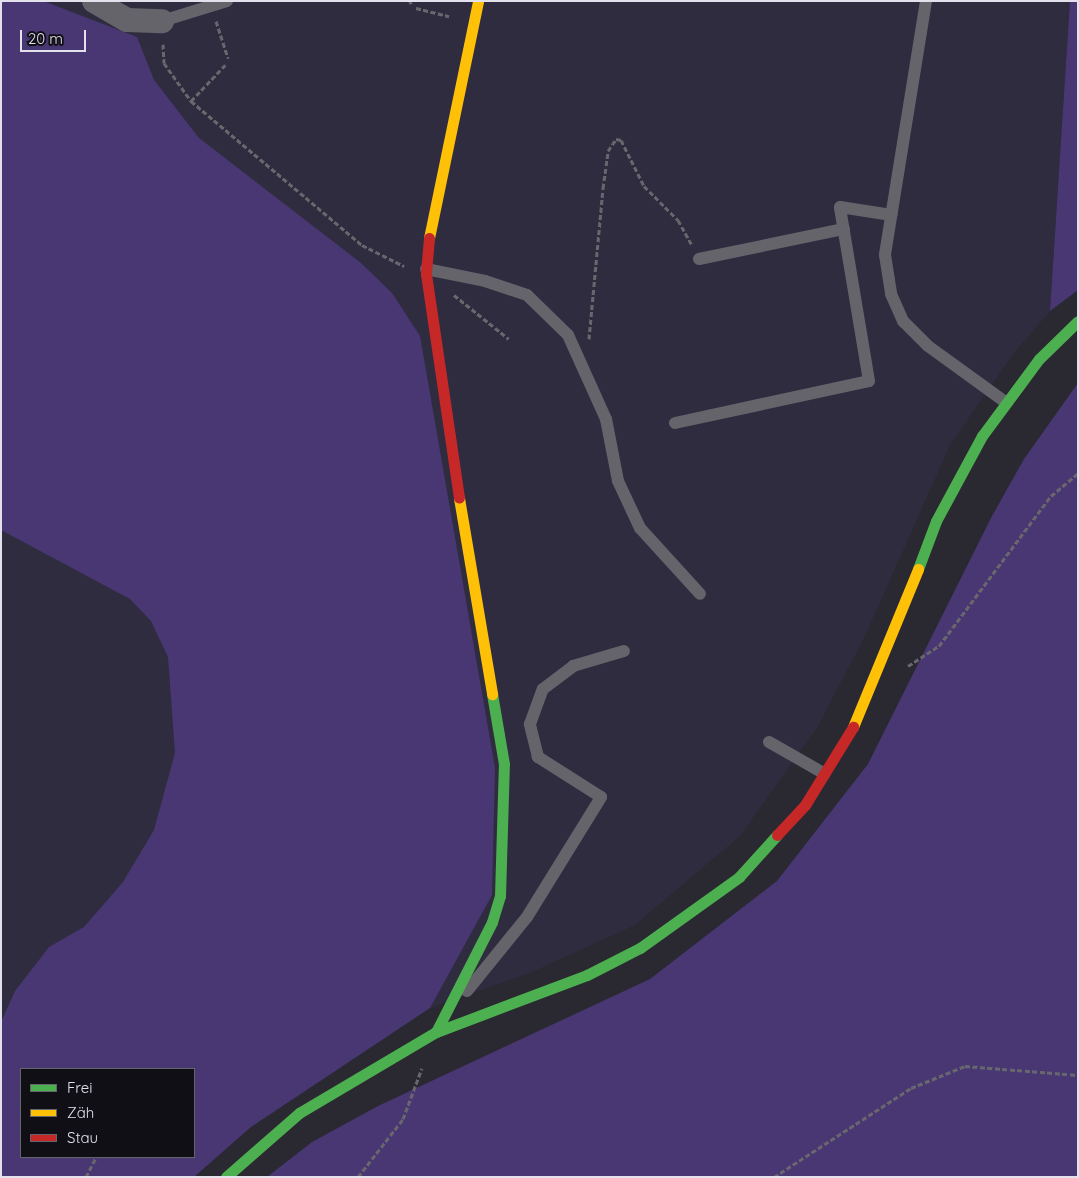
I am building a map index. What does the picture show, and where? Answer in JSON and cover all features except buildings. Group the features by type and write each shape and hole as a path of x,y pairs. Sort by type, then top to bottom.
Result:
{"street":[{"path":"94,1 127,20 162,20"},
{"path":"436,1032 492,922 500,896 504,764 441,392 426,271 431,213 478,1"},
{"path":"226,1177 299,1113 436,1032 587,975 673,929 739,876 805,805 825,774 872,689 936,522 1004,401 1078,321"}],"lane":[{"path":"162,20 227,1"},
{"path":"926,1 885,255 891,294 903,321 928,346 1004,401"},
{"path":"675,423 870,381 840,207 891,216"},
{"path":"699,259 844,229"},
{"path":"426,271 485,281 527,295 571,342 606,419 618,481 640,528 700,594"},
{"path":"446,1012 490,966 527,918 601,797 538,757 530,724 543,689 573,666 624,651"},
{"path":"769,742 825,774"}],"path":[{"path":"416,8 455,18"},
{"path":"162,20 164,63 191,101 362,245 426,271 509,339"},
{"path":"216,22 228,58"},
{"path":"191,101 225,66"},
{"path":"571,342 589,340 604,179 608,151 616,139 621,140 644,186 678,220 699,259"},
{"path":"905,667 939,646 1051,496 1078,473"},
{"path":"358,1177 403,1119 436,1032"},
{"path":"774,1177 911,1088 965,1066 1078,1075"},
{"path":"86,1177 96,1158"}],"shaded area":[{"path":"1,1 1070,1 1050,311 1013,354 950,445 865,636 818,726 740,836 635,925 532,972 430,1008 251,1127 195,1068 112,1068 1,1022"},
{"path":"1,1 43,1 137,37 154,80 199,138 361,263 392,293 420,336 495,768 492,895 430,1008 251,1127 194,1177 1,1177 1,1022 15,991 49,947 84,927 123,882 154,830 175,753 168,657 151,621 130,599 1,530"},
{"path":"1070,1 1078,1 1078,290 1050,311"},
{"path":"1078,383 1078,1177 267,1177 312,1142 378,1106 650,979 777,881 868,764 992,516 1024,459"}],"traffic: fast":[{"path":"918,569 936,521 982,436 1039,359 1078,321"},
{"path":"436,1032 492,922 500,896 504,764 492,694"},
{"path":"226,1177 299,1113 436,1032 587,975 640,948 739,877 777,835"}],"traffic: slow":[{"path":"429,238 478,1"},
{"path":"459,498 492,694"},
{"path":"853,727 918,569"}],"traffic: jam":[{"path":"429,238 426,274 459,498"},
{"path":"777,835 805,805 853,727"}]}
